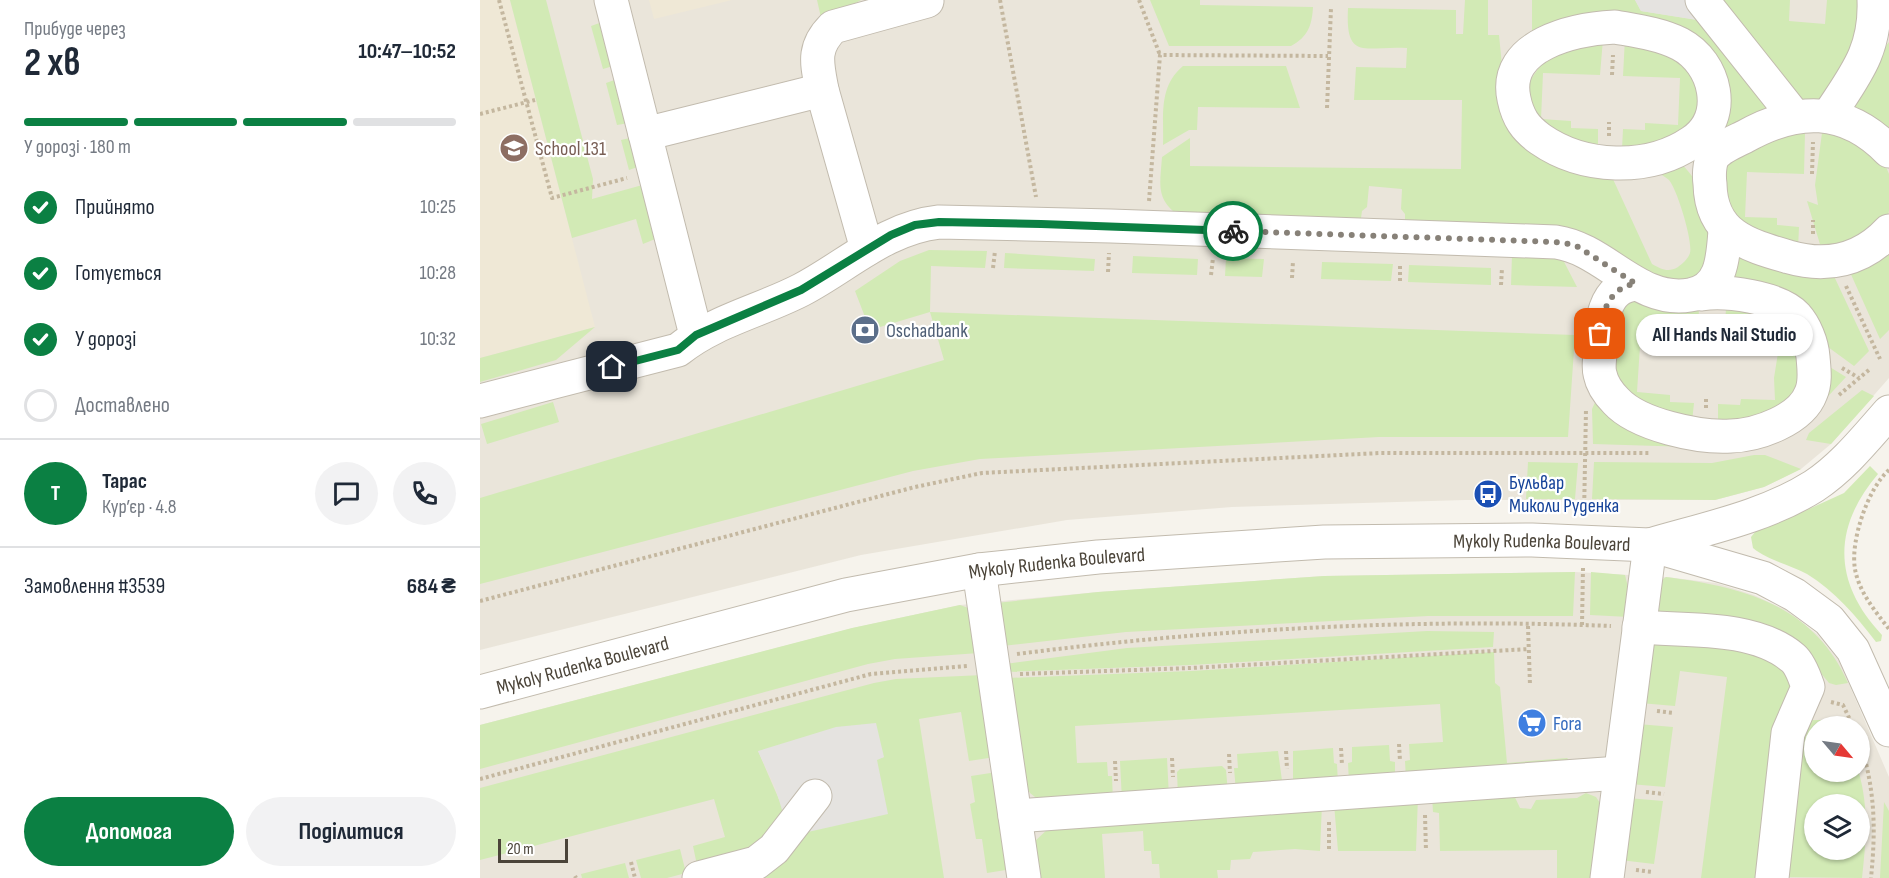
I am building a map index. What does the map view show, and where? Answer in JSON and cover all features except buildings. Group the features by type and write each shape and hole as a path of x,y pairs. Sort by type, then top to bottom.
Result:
{"street":[{"path":"611,0 696,335"},
{"path":"1702,0 1795,117"},
{"path":"867,249 822,90 817,63 818,49 822,38 833,27 927,1"},
{"path":"1829,115 1860,66 1872,41 1879,14"},
{"path":"1701,294 1718,278 1725,230 1710,197 1709,174 1703,149 1715,99 1712,78 1699,57 1680,44 1652,34 1614,27 1585,28 1533,49 1516,70 1514,94 1518,116 1528,130 1548,145 1573,156 1625,163 1703,149 1795,117 1829,115 1860,127 1889,151"},
{"path":"645,134 822,90"},
{"path":"480,401 678,350 696,335 801,290 867,249 915,225 939,222 1556,242 1575,245 1636,284 1661,295 1682,297 1715,291 1781,305 1796,316 1812,349 1814,374 1812,390 1800,410 1770,426 1752,432 1733,436 1711,436 1655,423 1617,403 1600,374 1601,319 1616,292 1625,285 1636,284"},
{"path":"1725,230 1741,240 1800,261 1835,262 1860,255 1889,231"},
{"name":"Mykoly Rudenka Boulevard","path":"1650,545 1773,507 1814,486 1845,461 1889,412"},
{"name":"Mykoly Rudenka Boulevard","path":"480,692 846,595 979,570 1098,557 1324,542 1584,542 1650,545 1763,578 1795,595 1830,620 1853,650 1889,730"},
{"path":"1607,878 1650,545"},
{"path":"979,570 991,669 1024,878"},
{"path":"1639,627 1743,636 1779,648 1795,659 1808,687 1788,733 1772,878"},
{"path":"1015,816 1620,773"},
{"path":"699,878 756,863 774,849 815,796"}],"path":[{"path":"499,0 552,198 654,171"},
{"path":"1000,0 1041,224"},
{"path":"1139,0 1160,55 1147,228"},
{"path":"1327,108 1331,8"},
{"path":"1160,55 1328,56"},
{"path":"480,114 535,100"},
{"path":"1100,254 1118,252"},
{"path":"1835,262 1880,358"},
{"path":"1108,272 1109,263"},
{"path":"1211,275 1212,263"},
{"path":"1833,401 1870,369"},
{"path":"1706,397 1706,407"},
{"path":"1582,625 1586,407"},
{"path":"480,602 915,487 982,473 1380,453 1653,453"},
{"path":"1889,470 1865,507 1856,540 1855,569 1867,602 1889,629"},
{"path":"991,669 1003,655 1126,640 1427,624 1639,627"},
{"path":"1528,626 1530,684"},
{"path":"480,779 871,674 895,670 981,665 991,669 1529,649"},
{"path":"1843,705 1848,716"},
{"path":"1870,781 1876,828 1871,878"},
{"path":"1424,787 1426,851"},
{"path":"631,862 635,878"}],"shaded area":[{"path":"480,0 1889,0 1889,378 1831,444 1801,469 1764,487 1715,500 1465,500 1232,507 1067,520 861,555 480,650"},
{"name":"School 131","path":"480,0 510,0 595,327 480,358"},
{"path":"649,0 732,0 654,19"},
{"path":"1635,0 1721,0 1710,22 1641,11"},
{"path":"1575,572 1666,577 1716,583 1754,595 1786,610 1817,634 1839,661 1863,716 1804,716 1804,782 1870,782 1870,733 1889,777 1889,878 480,878 480,725 853,628 960,605 1098,592 1324,576"},
{"path":"876,723 884,757 877,760 888,814 790,836 775,787 758,751 836,727"}],"green space":[{"path":"510,0 546,0 593,179 592,199 646,184 660,237 643,244 636,219 572,238"},
{"path":"817,0 861,0 822,22"},
{"path":"1150,0 1200,0 1200,5 1313,7 1308,30 1291,46 1169,46"},
{"path":"1465,0 1488,0 1488,35 1499,35 1505,96 1612,177 1652,264 1665,270 1674,269 1682,264 1690,253 1690,247 1684,215 1676,194 1669,180 1657,172 1681,164 1690,173 1705,206 1712,255 1696,279 1679,282 1405,222 1405,214 1401,209 1402,189 1369,186 1367,207 1362,211 1360,225 1182,218 1167,205 1160,184 1162,157 1190,138 1190,166 1461,169 1462,100 1354,100 1356,67 1406,68 1407,48 1370,49 1361,48 1355,44 1350,37 1348,8 1456,10 1456,34 1463,34"},
{"path":"1532,0 1635,0 1641,11 1710,22 1771,110 1719,139 1704,49 1532,36"},
{"path":"1721,0 1790,0 1789,21 1825,24 1827,0 1861,0 1857,44 1821,99 1809,102 1796,99"},
{"path":"608,20 620,64 603,69 591,26"},
{"path":"1625,38 1679,53 1702,91 1692,123 1664,140 1622,149 1623,129 1645,130 1645,123 1678,125 1680,78 1623,76"},
{"path":"1603,39 1600,75 1543,73 1541,119 1571,121 1571,128 1598,129 1598,150 1537,125 1527,87 1534,74 1550,57 1567,48"},
{"path":"1889,42 1889,139 1851,107 1876,58"},
{"path":"1183,66 1286,66 1300,108 1198,107 1197,130 1189,130 1163,145 1163,113 1166,93 1169,83"},
{"path":"623,77 635,122 617,125 606,83"},
{"path":"1805,133 1804,174 1747,172 1745,217 1777,218 1777,225 1799,227 1798,249 1737,223 1722,182 1728,163 1784,135"},
{"path":"1822,133 1839,134 1883,160 1889,174 1889,211 1886,223 1879,231 1822,251 1807,201 1818,205 1815,185"},
{"path":"638,136 646,164 629,170 621,140"},
{"path":"1889,247 1889,330 1880,339 1849,270"},
{"path":"929,250 987,251 985,268 931,266 930,312 870,330 855,291 900,261"},
{"path":"1745,252 1833,274 1869,351 1854,366 1732,277 1736,257"},
{"path":"1005,253 1095,259 1094,271 1004,268"},
{"path":"1512,255 1561,256 1577,287 1511,285"},
{"path":"1133,256 1198,259 1197,275 1132,273"},
{"path":"1226,258 1264,259 1262,277 1225,276"},
{"path":"1322,262 1393,264 1391,281 1321,279"},
{"path":"1409,265 1491,268 1491,285 1408,282"},
{"path":"1634,297 1699,308 1697,349 1640,346 1637,392 1670,395 1670,402 1694,403 1692,422 1637,404 1612,372 1616,311"},
{"path":"1726,309 1775,315 1800,346 1800,389 1777,411 1718,425 1718,404 1740,405 1741,399 1775,400 1774,378 1778,353 1723,351"},
{"path":"930,312 1575,335 1568,437 1379,437 980,459 913,471 480,584 480,498 944,360"},
{"path":"595,327 556,360 480,382 480,358"},
{"path":"1820,361 1846,377 1819,406"},
{"path":"1862,390 1874,396 1831,444 1806,440 1809,433"},
{"path":"1598,396 1690,447 1593,444 1592,409"},
{"path":"553,402 559,422 487,444 481,424"},
{"path":"1765,455 1801,469 1764,487 1715,500 1592,499 1594,462 1712,463"},
{"path":"1528,462 1578,463 1575,499 1526,499"},
{"path":"1870,466 1878,474 1863,494 1852,515 1846,535 1844,555 1847,575 1854,596 1882,635 1881,641 1876,642 1827,588 1807,574 1753,548 1751,537 1760,526 1787,519 1844,493"},
{"path":"1575,572 1573,616 1428,616 1126,632 1002,646 996,603 1098,592 1324,576"},
{"path":"1591,572 1625,575 1632,603 1629,617 1590,615"},
{"path":"1666,577 1695,581 1748,594 1796,618 1816,635 1834,656 1848,683 1836,685 1829,683 1810,660 1651,619 1659,582"},
{"path":"960,605 971,609 979,653 895,659 868,664 480,769 480,725 852,628"},
{"path":"1427,631 1494,632 1493,647 1191,665 1006,672 1005,664 1127,648"},
{"path":"1648,635 1741,644 1798,676 1764,878 1701,878 1727,677 1680,671 1675,706 1640,703"},
{"path":"1494,652 1495,683 1500,687 1507,763 1567,758 1577,767 1406,780 1405,761 1410,760 1409,744 1443,742 1440,704 1075,726 1077,763 1107,762 1108,776 1112,776 1113,801 1040,801 1030,793 1024,782 1008,678 1191,671"},
{"path":"983,675 995,757 969,761 961,712 919,719 944,878 735,878 877,759 884,757 758,751 784,811 770,844 698,870 693,846 725,837 714,799 480,860 480,788 874,683 896,679"},
{"path":"1638,724 1673,727 1665,787 1630,784"},
{"path":"1804,733 1804,782 1861,782 1863,794 1804,794 1804,860 1863,860 1862,878 1781,877 1794,751"},
{"path":"1389,745 1390,761 1395,762 1395,780 1349,783 1348,763 1352,762 1352,747"},
{"path":"1333,748 1338,784 1293,788 1293,751"},
{"path":"1278,751 1283,788 1236,792 1234,768 1238,768 1237,754"},
{"path":"1167,758 1169,797 1122,801 1120,761"},
{"path":"1222,766 1226,770 1228,793 1178,796 1177,772 1180,769"},
{"path":"997,772 1012,869 987,873 982,839 976,839 970,804 975,802 971,776"},
{"path":"1512,791 1520,808 1531,809 1536,800 1577,798 1586,793 1596,797 1600,803 1596,878 1557,878 1557,850 1440,851 1439,813 1433,812 1432,796"},
{"path":"1418,797 1416,851 1338,851 1334,804"},
{"path":"1628,798 1663,801 1654,864 1620,860"},
{"path":"1884,802 1889,811 1889,878 1880,878"},
{"path":"1322,804 1320,851 1295,849 1253,852 1250,859 1231,860 1230,870 1217,870 1218,878 1160,878 1159,864 1152,864 1151,851 1144,851 1143,831 1102,834 1105,878 1033,878 1033,843 1050,827"},
{"path":"680,849 686,873 667,878 641,878 636,860"},
{"path":"625,863 629,878 582,878 581,874"}],"way so far":[{"path":"1233,231 1556,242 1575,245 1636,284 1625,285 1616,292 1605,308 1601,319 1600,334"}],"place":[{"name":"School 131","path":"514,148"},
{"name":"Oschadbank","path":"865,330"},
{"name":"All Hands Nail Studio","path":"1600,334"},
{"name":"Бульвар Миколи Руденка","path":"1488,494"},
{"name":"Fora","path":"1532,723"}],"route":[{"path":"612,367 678,350 696,335 801,290 891,235 915,225 939,222 1233,231"}]}
